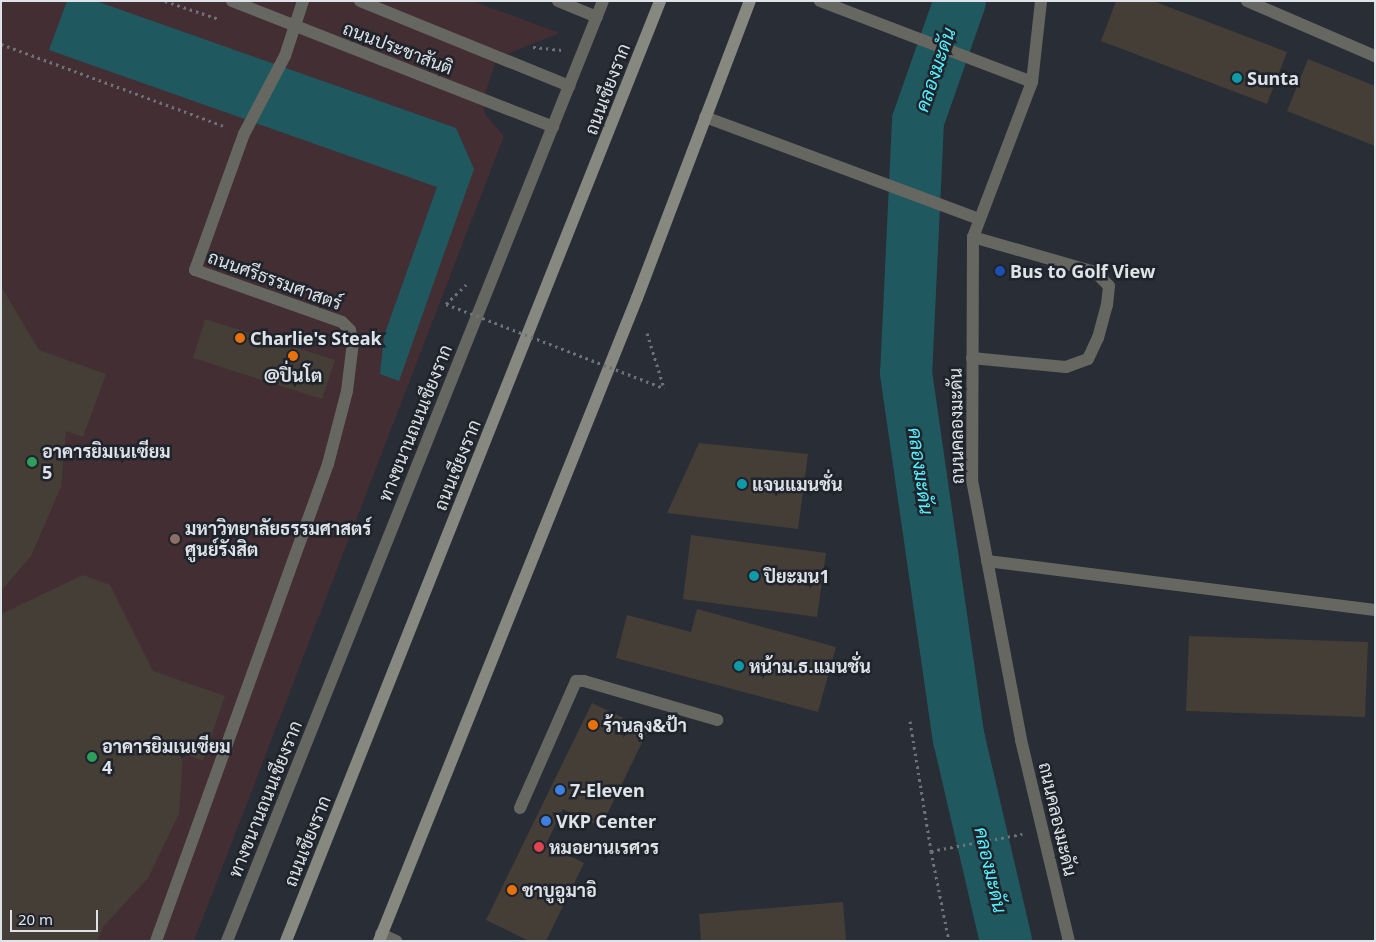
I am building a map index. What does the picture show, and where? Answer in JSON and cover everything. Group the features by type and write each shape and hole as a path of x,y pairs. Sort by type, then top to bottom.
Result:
{"main road":[{"name":"ถนนเชียงราก","path":"286,941 660,1"},
{"path":"380,938 637,298 750,1"}],"street":[{"name":"ถนนประชาสันติ","path":"232,1 553,127"},
{"name":"ถนนศรีธรรมศาสตร์","path":"156,941 328,464 347,392 353,342 350,330 342,322 195,270 244,134 285,56 303,1"},
{"name":"ถนนประชาสันติ","path":"360,1 569,86"},
{"path":"558,1 572,4 596,17"},
{"name":"ทางขนานถนนเชียงราก","path":"227,941 603,1"},
{"path":"820,1 1032,82"},
{"name":"ถนนคลองมะดัน","path":"1041,1 1032,82 973,237 972,480 1021,740 1069,941"},
{"path":"1247,1 1375,56"},
{"path":"705,117 979,219"},
{"path":"972,358 1066,367 1088,360 1098,338 1105,313 1109,286 1095,272 973,237"},
{"path":"987,561 1375,610"},
{"path":"520,808 576,682 584,680 717,720"},
{"path":"380,938 396,941"}],"path":[{"path":"1,44 244,134"},
{"path":"446,304 664,388 637,298"},
{"path":"910,721 931,851 949,941"},
{"path":"931,851 1025,834"}],"shaded area":[{"name":"มหาวิทยาลัยธรรมศาสตร์ ศูนย์รังสิต","path":"1,1 472,1 560,33 497,58 483,100 485,114 504,136 194,941 1,941"}],"water":[{"path":"67,1 96,1 456,128 474,169 399,381 380,374 384,336 437,187 49,50"}],"building":[{"name":"Sunta","path":"1116,1 1153,1 1287,52 1267,104 1101,41"},
{"name":"Sunta","path":"1308,59 1375,86 1375,146 1287,111"},
{"name":"อาคารยิมเนเซียม 5","path":"1,286 39,350 106,374 83,437 66,431 61,487 31,556 1,591"},
{"path":"205,319 335,360 322,399 193,358"},
{"name":"แจนแมนชั่น","path":"699,443 808,454 798,529 667,513"},
{"name":"ปิยะมน1","path":"691,535 826,553 817,617 683,599"},
{"name":"อาคารยิมเนเซียม 4","path":"83,575 110,585 153,671 225,696 203,761 183,753 179,814 148,878 103,927 97,941 1,941 1,614"},
{"name":"หน้าม.ธ.แมนชั่น","path":"697,609 836,647 818,712 616,658 627,615 691,632"},
{"path":"1189,636 1368,642 1365,717 1186,711"},
{"name":"VKP Center","path":"592,703 648,730 601,827 563,809 546,844 584,863 546,941 529,941 486,920"},
{"path":"843,902 846,941 701,941 699,914"}],"waterway":[{"name":"คลองมะดัน","path":"960,1 918,121 906,373 959,739 1006,941"}],"place":[{"name":"Sunta","path":"1237,78"},
{"name":"Bus to Golf View","path":"1000,271"},
{"name":"Charlie's Steak","path":"240,338"},
{"name":"@ปิ่นโต","path":"293,356"},
{"name":"อาคารยิมเนเซียม 5","path":"32,462"},
{"name":"แจนแมนชั่น","path":"742,484"},
{"name":"มหาวิทยาลัยธรรมศาสตร์ ศูนย์รังสิต","path":"175,539"},
{"name":"ปิยะมน1","path":"754,576"},
{"name":"หน้าม.ธ.แมนชั่น","path":"739,666"},
{"name":"ร้านลุง&ป้า","path":"593,725"},
{"name":"อาคารยิมเนเซียม 4","path":"92,757"},
{"name":"7-Eleven","path":"560,790"},
{"name":"VKP Center","path":"546,821"},
{"name":"หมอยานเรศวร","path":"539,847"},
{"name":"ชาบูอูมาอิ","path":"512,890"}]}
